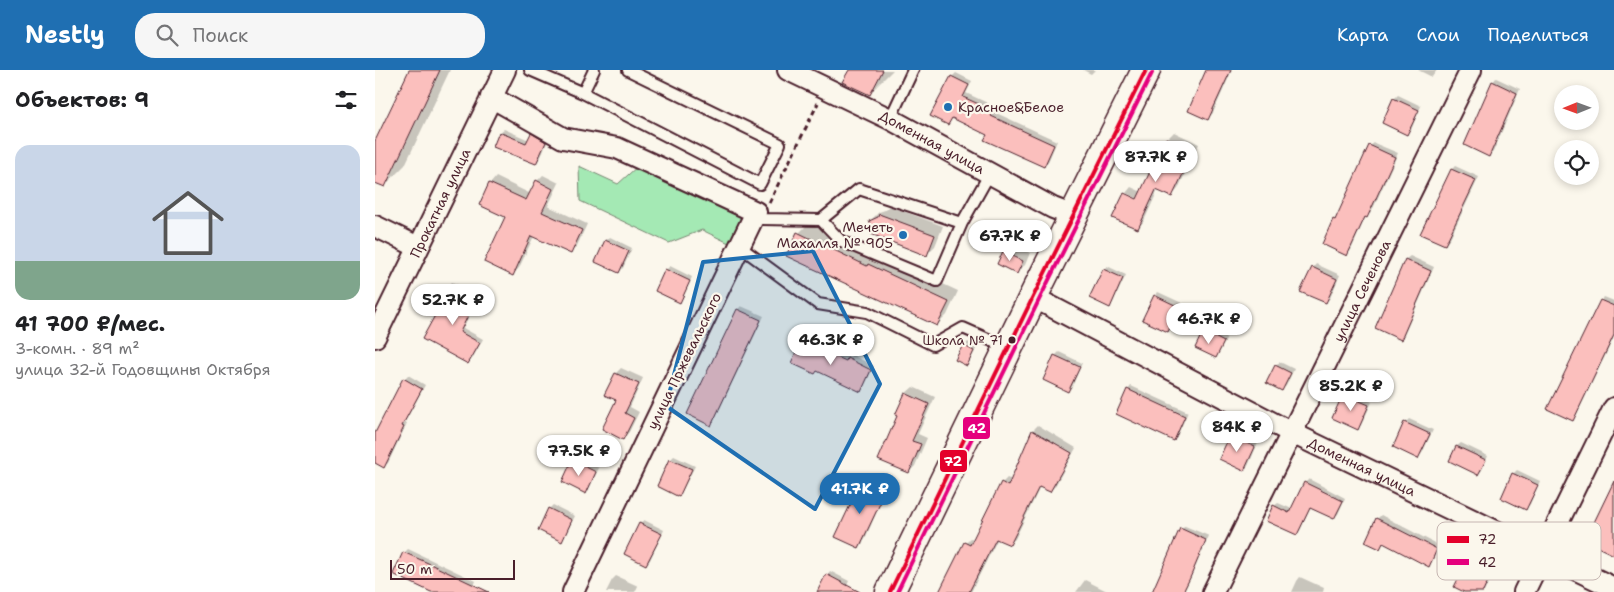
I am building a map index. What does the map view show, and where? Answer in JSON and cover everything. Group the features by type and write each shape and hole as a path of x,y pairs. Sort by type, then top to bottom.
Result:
{"main road":[{"path":"890,592 1033,297 1146,70"}],"street":[{"name":"Прокатная улица","path":"375,337 505,70"},
{"name":"Доменная улица","path":"788,70 826,81 890,119 1053,208 1074,216"},
{"name":"улица Сеченова","path":"1213,592 1471,70"},
{"path":"491,96 563,138 617,148 758,216"},
{"name":"улица Пржевальского","path":"573,592 739,246 758,216"},
{"path":"375,226 418,247"},
{"name":"Доменная улица","path":"1033,297 1291,433 1477,522"},
{"path":"1557,522 1614,408"},
{"path":"1524,592 1530,580"},
{"name":"Доменная улица","path":"1598,580 1614,588"}],"lane":[{"path":"530,70 583,93 759,184 780,144 628,70"},
{"path":"583,93 594,70"},
{"path":"890,119 913,70"},
{"path":"758,216 821,220 841,241 937,281 962,223 989,173"},
{"path":"821,220 859,189 962,223"},
{"path":"739,246 817,304 867,312 933,345 963,328 1008,348"}],"path":[{"path":"758,216 826,81"}],"highlighted area":[{"path":"813,251 880,384 815,509 666,406 703,262"}],"green space":[{"path":"639,165 743,215 731,244 702,230 669,243 580,201 579,166 618,184"}],"building":[{"path":"409,70 440,70 385,187 375,183 375,141"},
{"path":"849,70 883,70 870,95 842,82"},
{"path":"1206,70 1231,70 1208,120 1188,111"},
{"path":"951,76 969,85 963,97 994,111 991,116 1054,145 1044,167 984,140 987,135 952,118 948,125 930,116"},
{"path":"1492,81 1517,93 1489,157 1464,145"},
{"path":"1393,98 1419,110 1407,135 1382,123"},
{"path":"499,132 526,143 531,133 546,142 536,164 493,147"},
{"path":"1166,138 1194,151 1172,197 1156,190 1138,229 1112,218 1124,193 1137,199"},
{"path":"1369,145 1395,157 1347,256 1322,244"},
{"path":"1451,169 1476,180 1445,245 1420,234"},
{"path":"536,180 553,189 542,212 582,230 571,254 531,236 513,276 484,262 505,217 479,205 489,183 526,200"},
{"name":"Мечеть Махалля № 905","path":"879,214 935,235 927,256 871,234 873,230 869,221 878,217"},
{"path":"797,232 867,266 868,264 949,302 937,326 786,256"},
{"path":"605,240 629,251 619,273 595,262"},
{"path":"1003,251 1023,261 1017,274 997,264"},
{"path":"1405,259 1431,271 1401,340 1375,328"},
{"path":"1312,267 1337,279 1326,303 1300,292"},
{"path":"665,269 690,281 680,303 655,291"},
{"path":"1103,269 1123,278 1110,308 1089,298"},
{"path":"448,285 476,299 460,332 480,343 468,364 422,339 439,308 437,307"},
{"path":"1154,295 1179,307 1168,332 1142,320"},
{"path":"1600,300 1614,306 1614,335 1573,421 1547,409"},
{"path":"737,309 761,320 711,426 687,414"},
{"path":"1203,331 1224,342 1216,358 1195,348"},
{"path":"801,341 846,361 847,358 871,370 861,392 817,371 815,374 791,363"},
{"path":"963,345 974,351 967,366 955,360"},
{"path":"1054,355 1080,367 1068,392 1043,380"},
{"path":"1275,365 1291,373 1282,391 1266,383"},
{"path":"615,373 639,384 625,413 634,418 623,440 602,429 616,400 604,395"},
{"path":"403,378 422,389 402,426 404,427 384,468 375,463 375,433"},
{"path":"1127,389 1185,416 1174,441 1116,414"},
{"path":"905,393 929,404 912,441 921,444 909,473 878,460"},
{"path":"1343,394 1369,405 1358,430 1332,418"},
{"path":"1404,422 1430,434 1418,459 1393,447"},
{"path":"1032,430 1072,453 1050,492 1039,487 1010,545 996,539 969,592 939,592 964,542 970,545 1001,482 1008,486"},
{"path":"1230,435 1255,447 1244,471 1219,459"},
{"path":"1456,446 1486,460 1478,475 1449,461"},
{"path":"669,459 692,469 679,497 657,486"},
{"path":"572,460 596,472 586,494 562,482"},
{"path":"1512,473 1538,485 1526,510 1501,498"},
{"path":"1614,481 1614,555 1601,549 1601,522 1594,522"},
{"path":"861,482 885,493 859,548 835,537"},
{"path":"1304,482 1343,501 1334,519 1310,508 1297,535 1266,521 1273,505 1289,513"},
{"path":"548,508 572,520 562,542 538,530"},
{"path":"1376,518 1437,549 1429,567 1383,543 1380,549 1365,542"},
{"path":"639,523 662,534 646,565 624,554"},
{"path":"1180,528 1206,540 1190,578 1183,592 1152,592"},
{"path":"403,552 489,592 431,592 393,574"},
{"path":"826,574 860,592 817,592"},
{"path":"1458,580 1488,580 1483,592 1464,592 1454,587"}],"transit line":[{"name":"72","path":"890,592 1033,297 1146,70"},
{"name":"42","path":"897,592 1152,73"}],"place":[{"name":"Красное&Белое","path":"948,107"},
{"name":"Мечеть Махалля № 905","path":"903,235"},
{"name":"Школа № 71","path":"1012,340"}]}
